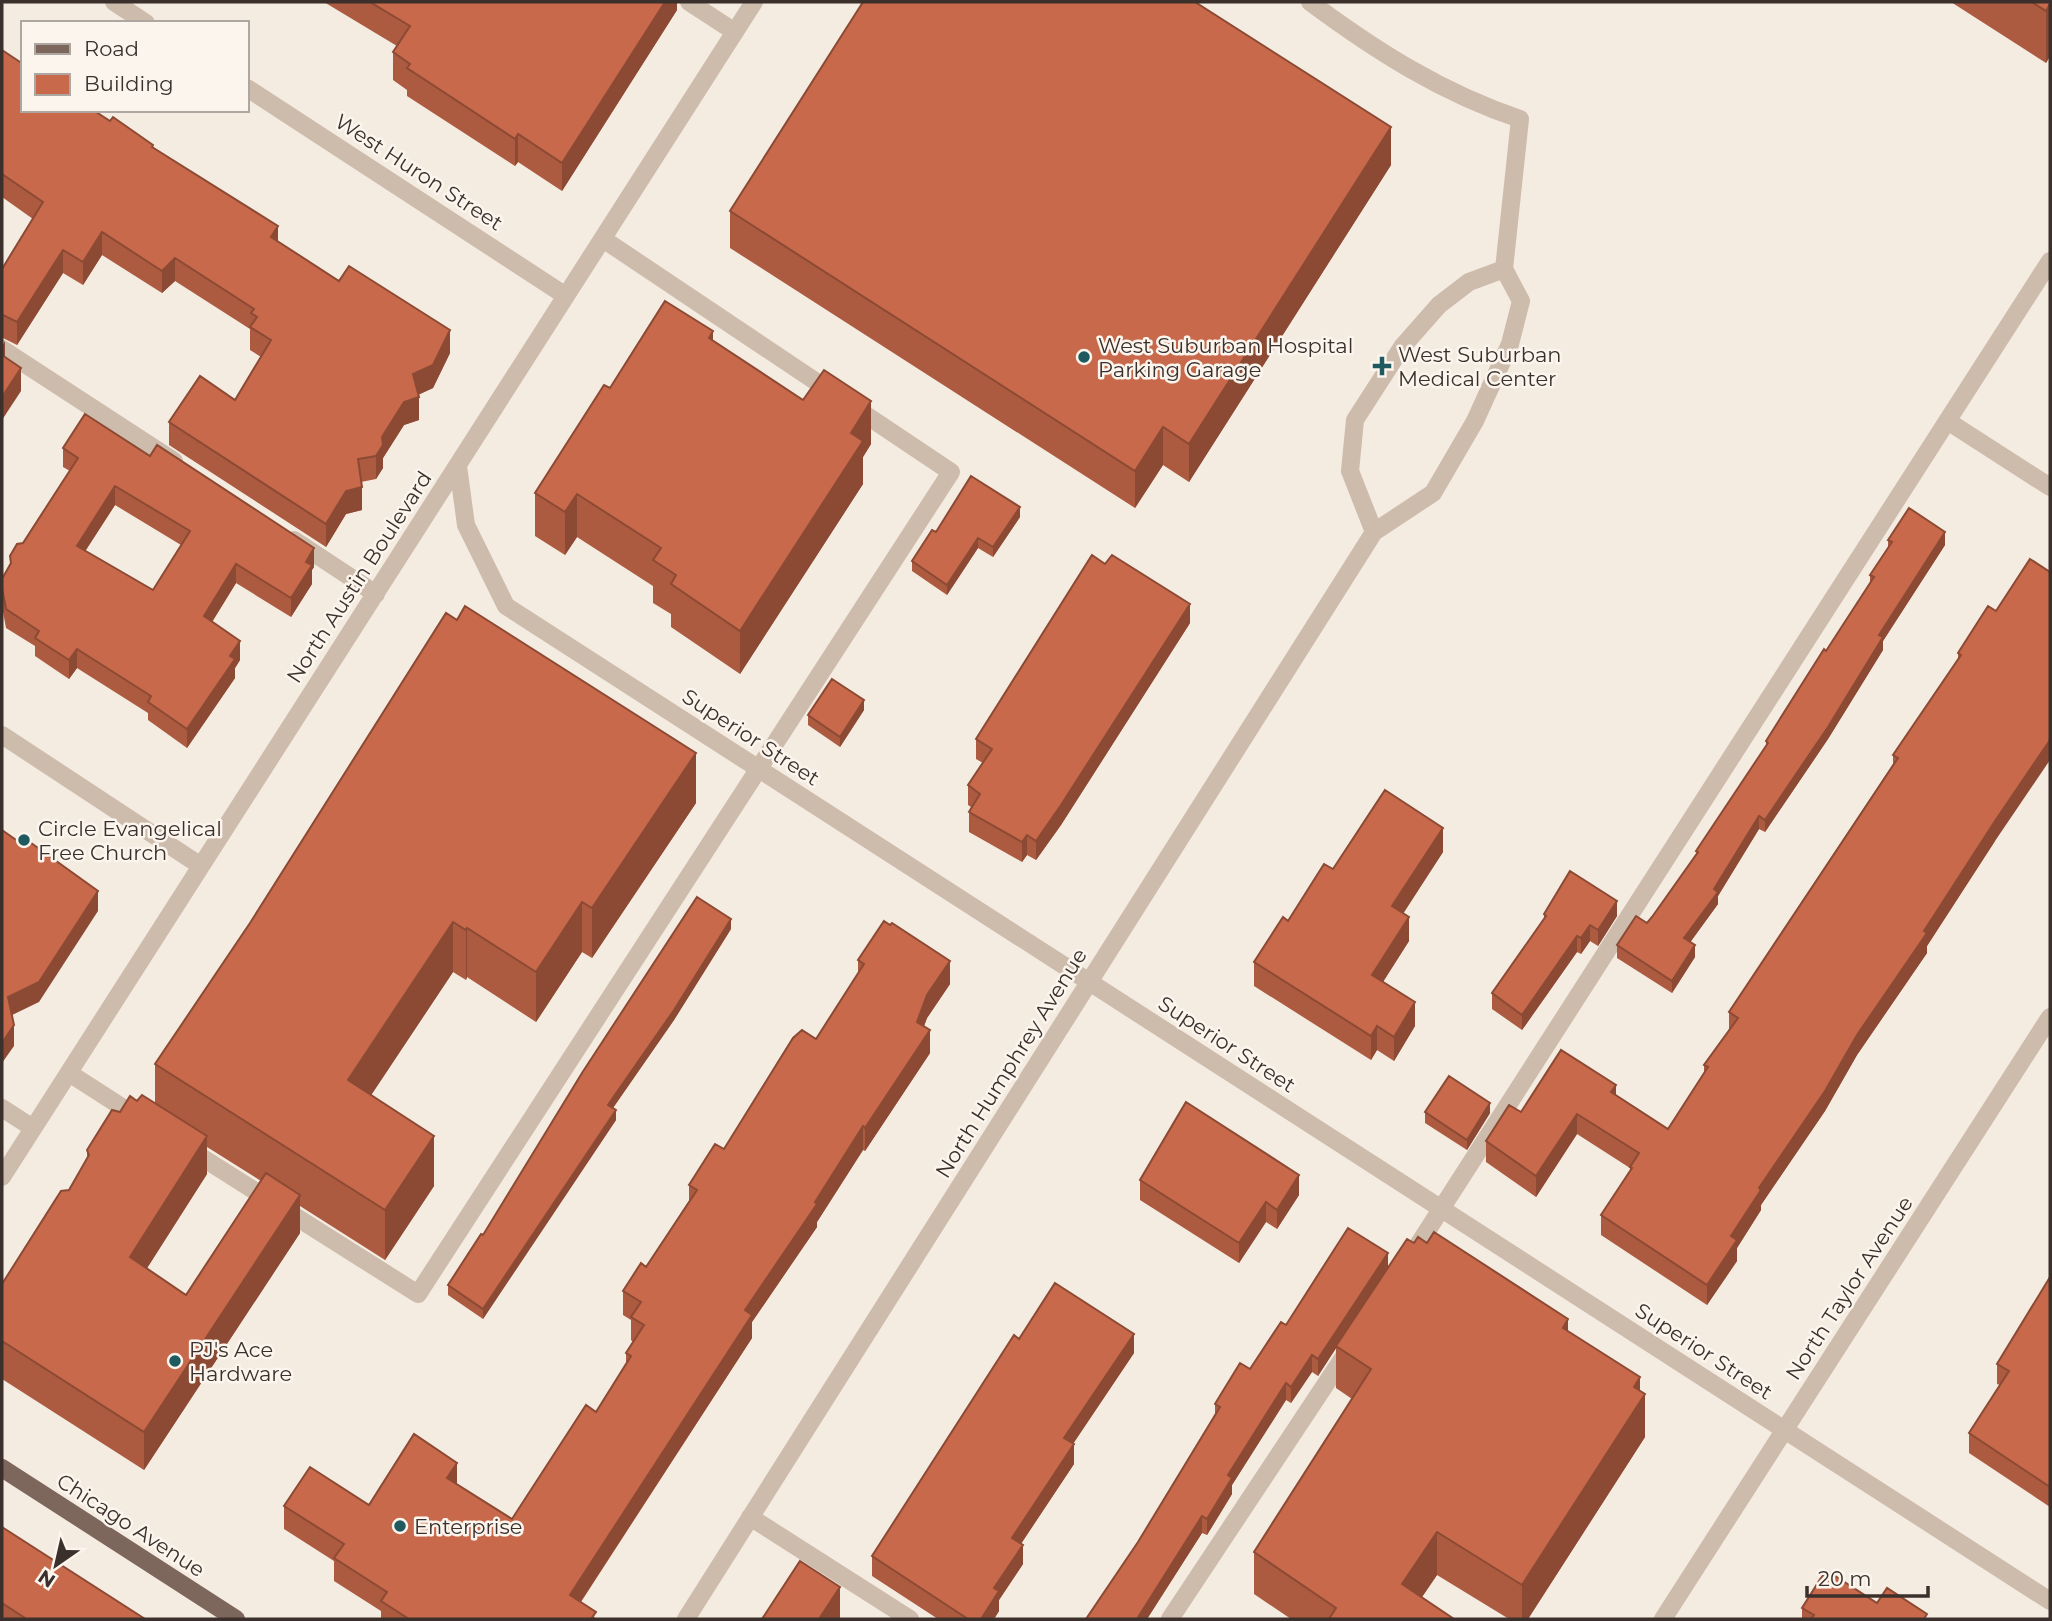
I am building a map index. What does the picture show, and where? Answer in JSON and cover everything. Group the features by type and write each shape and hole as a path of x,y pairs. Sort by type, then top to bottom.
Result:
{"main road":[{"name":"Chicago Avenue","path":"2,1468 236,1619"}],"street":[{"path":"114,2 143,21"},
{"path":"689,2 735,32"},
{"name":"North Austin Boulevard","path":"2,1177 754,2"},
{"path":"1297,2 1338,23"},
{"path":"1310,2 1429,82 1476,104 1520,119 1504,269 1469,282 1439,305 1402,347 1355,421 1350,471 1374,532"},
{"name":"West Huron Street","path":"248,89 566,296"},
{"path":"69,1073 418,1294 951,472 603,239"},
{"path":"1398,1276 2050,261"},
{"name":"North Humphrey Avenue","path":"685,1619 1374,532 1433,493 1475,421 1510,344 1521,301 1504,269"},
{"path":"2,349 185,469"},
{"path":"1949,422 2050,487"},
{"name":"Superior Street","path":"458,466 466,525 506,606 2050,1601"},
{"path":"276,529 376,594"},
{"path":"2,735 201,866"},
{"name":"North Taylor Avenue","path":"1663,1619 2050,1017"},
{"path":"2,1108 33,1128"},
{"path":"1170,1619 1360,1333"},
{"path":"750,1517 910,1619"}],"building":[{"path":"370,2 665,2 562,163 518,134 515,139 407,68 410,64 393,52 410,26"},
{"name":"West Suburban Hospital Parking Garage","path":"863,2 1195,2 1391,127 1189,444 1163,427 1135,471 730,211"},
{"path":"2032,2 2050,2 2050,4 2046,11"},
{"path":"2,50 21,63 21,112 96,112 110,121 113,117 153,145 152,147 278,226 271,237 339,281 349,266 450,330 433,365 413,374 419,397 404,402 382,437 383,445 376,456 358,459 362,487 346,491 326,524 169,422 200,376 235,400 271,340 250,327 257,317 251,313 254,309 175,258 162,271 102,232 83,262 63,250 17,322 2,316 2,269 43,202 2,174"},
{"path":"665,301 713,331 709,338 803,400 824,370 871,401 851,433 863,441 740,631 671,584 676,575 653,560 661,548 577,494 565,512 535,493 604,385 610,388"},
{"path":"2,355 21,368 2,397"},
{"path":"85,414 150,456 157,445 314,548 306,562 312,565 291,598 236,564 204,616 240,641 230,656 235,659 187,729 148,702 151,696 77,649 69,660 35,638 39,631 6,609 2,579 11,563 10,556 17,544 23,543 78,458 63,448","holes":["115,486 190,531 153,590 77,546"]},
{"path":"971,476 1020,507 993,547 978,538 947,585 912,561 932,530 936,532"},
{"path":"1909,508 1945,532 1879,635 1883,637 1828,727 1765,820 1759,816 1714,889 1718,892 1684,938 1695,945 1672,981 1617,945 1636,916 1647,923 1698,852 1696,851 1768,743 1766,741 1824,649 1826,651 1874,577 1870,575 1892,542 1888,540"},
{"path":"1092,555 1105,564 1112,555 1190,604 1036,841 1027,835 1022,842 969,812 980,794 968,785 992,749 976,739"},
{"path":"2030,559 2050,572 2050,740 1924,931 1927,933 1857,1035 1825,1091 1759,1188 1761,1190 1731,1236 1737,1240 1707,1285 1601,1215 1639,1153 1577,1114 1536,1176 1486,1141 1509,1105 1521,1112 1561,1050 1616,1085 1611,1092 1668,1129 1708,1067 1704,1065 1738,1018 1729,1012 1898,758 1893,755 1961,655 1958,653 1988,606 1996,611"},
{"path":"465,606 696,753 592,908 582,902 536,972 453,922 348,1080 434,1136 385,1210 155,1064 250,923 446,613 457,620"},
{"path":"832,679 864,700 840,737 808,715"},
{"path":"1385,790 1443,828 1392,906 1409,917 1372,975 1415,1002 1394,1037 1377,1026 1371,1036 1254,962 1283,917 1288,921 1324,864 1333,869"},
{"path":"2,830 19,842 27,840 98,891 39,982 8,997 14,1025 2,1043"},
{"path":"1570,871 1617,901 1598,930 1590,925 1581,938 1577,936 1522,1015 1492,993 1546,916 1544,914"},
{"path":"697,897 731,919 674,1010 608,1105 616,1110 483,1309 448,1285 481,1234 483,1235 582,1073"},
{"path":"884,921 890,925 892,923 950,961 927,995 917,1022 930,1030 865,1128 863,1126 815,1202 817,1204 745,1310 752,1315 570,1595 596,1612 591,1619 409,1619 381,1601 387,1592 334,1558 344,1544 284,1506 310,1467 369,1505 414,1434 457,1463 447,1478 512,1519 586,1405 596,1412 631,1356 626,1353 644,1325 631,1317 641,1302 623,1291 641,1263 646,1267 697,1190 689,1185 715,1144 724,1149 793,1038 802,1030 816,1039 864,964 858,960"},
{"path":"1449,1076 1490,1103 1467,1140 1425,1112"},
{"path":"142,1095 207,1136 130,1257 186,1295 266,1173 300,1195 144,1432 2,1341 2,1284 61,1191 69,1190 89,1155 87,1150 112,1110 120,1112 130,1096 137,1101"},
{"path":"1186,1102 1299,1175 1277,1210 1266,1202 1239,1243 1140,1180"},
{"path":"1348,1228 1388,1253 1318,1359 1312,1355 1291,1387 1286,1383 1228,1475 1232,1478 1207,1519 1202,1516 1137,1619 1086,1619 1138,1542 1220,1407 1215,1404 1240,1363 1250,1369 1281,1322 1286,1325"},
{"path":"1434,1232 1568,1319 1563,1328 1640,1377 1634,1387 1645,1394 1522,1585 1437,1532 1402,1584 1454,1619 1329,1619 1336,1608 1254,1552 1371,1369 1336,1346 1407,1239 1414,1243 1418,1237 1427,1243"},
{"path":"2050,1277 2050,1487 1969,1433 2009,1371 1997,1364"},
{"path":"1055,1283 1134,1334 1064,1438 1074,1444 1012,1538 1023,1545 994,1588 999,1591 981,1619 968,1619 872,1556 1014,1335 1019,1339"},
{"path":"2,1527 145,1619 25,1619 2,1603"},
{"path":"800,1561 840,1587 819,1619 762,1619"},
{"path":"1826,1570 1877,1603 1887,1588 1927,1614 1924,1619 1811,1619 1814,1615 1802,1608"}],"place":[{"name":"West Suburban Hospital Parking Garage","path":"1084,357"},
{"name":"West Suburban Medical Center","path":"1382,366"},
{"name":"Circle Evangelical Free Church","path":"24,840"},
{"name":"PJ's Ace Hardware","path":"175,1361"},
{"name":"Enterprise","path":"400,1526"}]}
